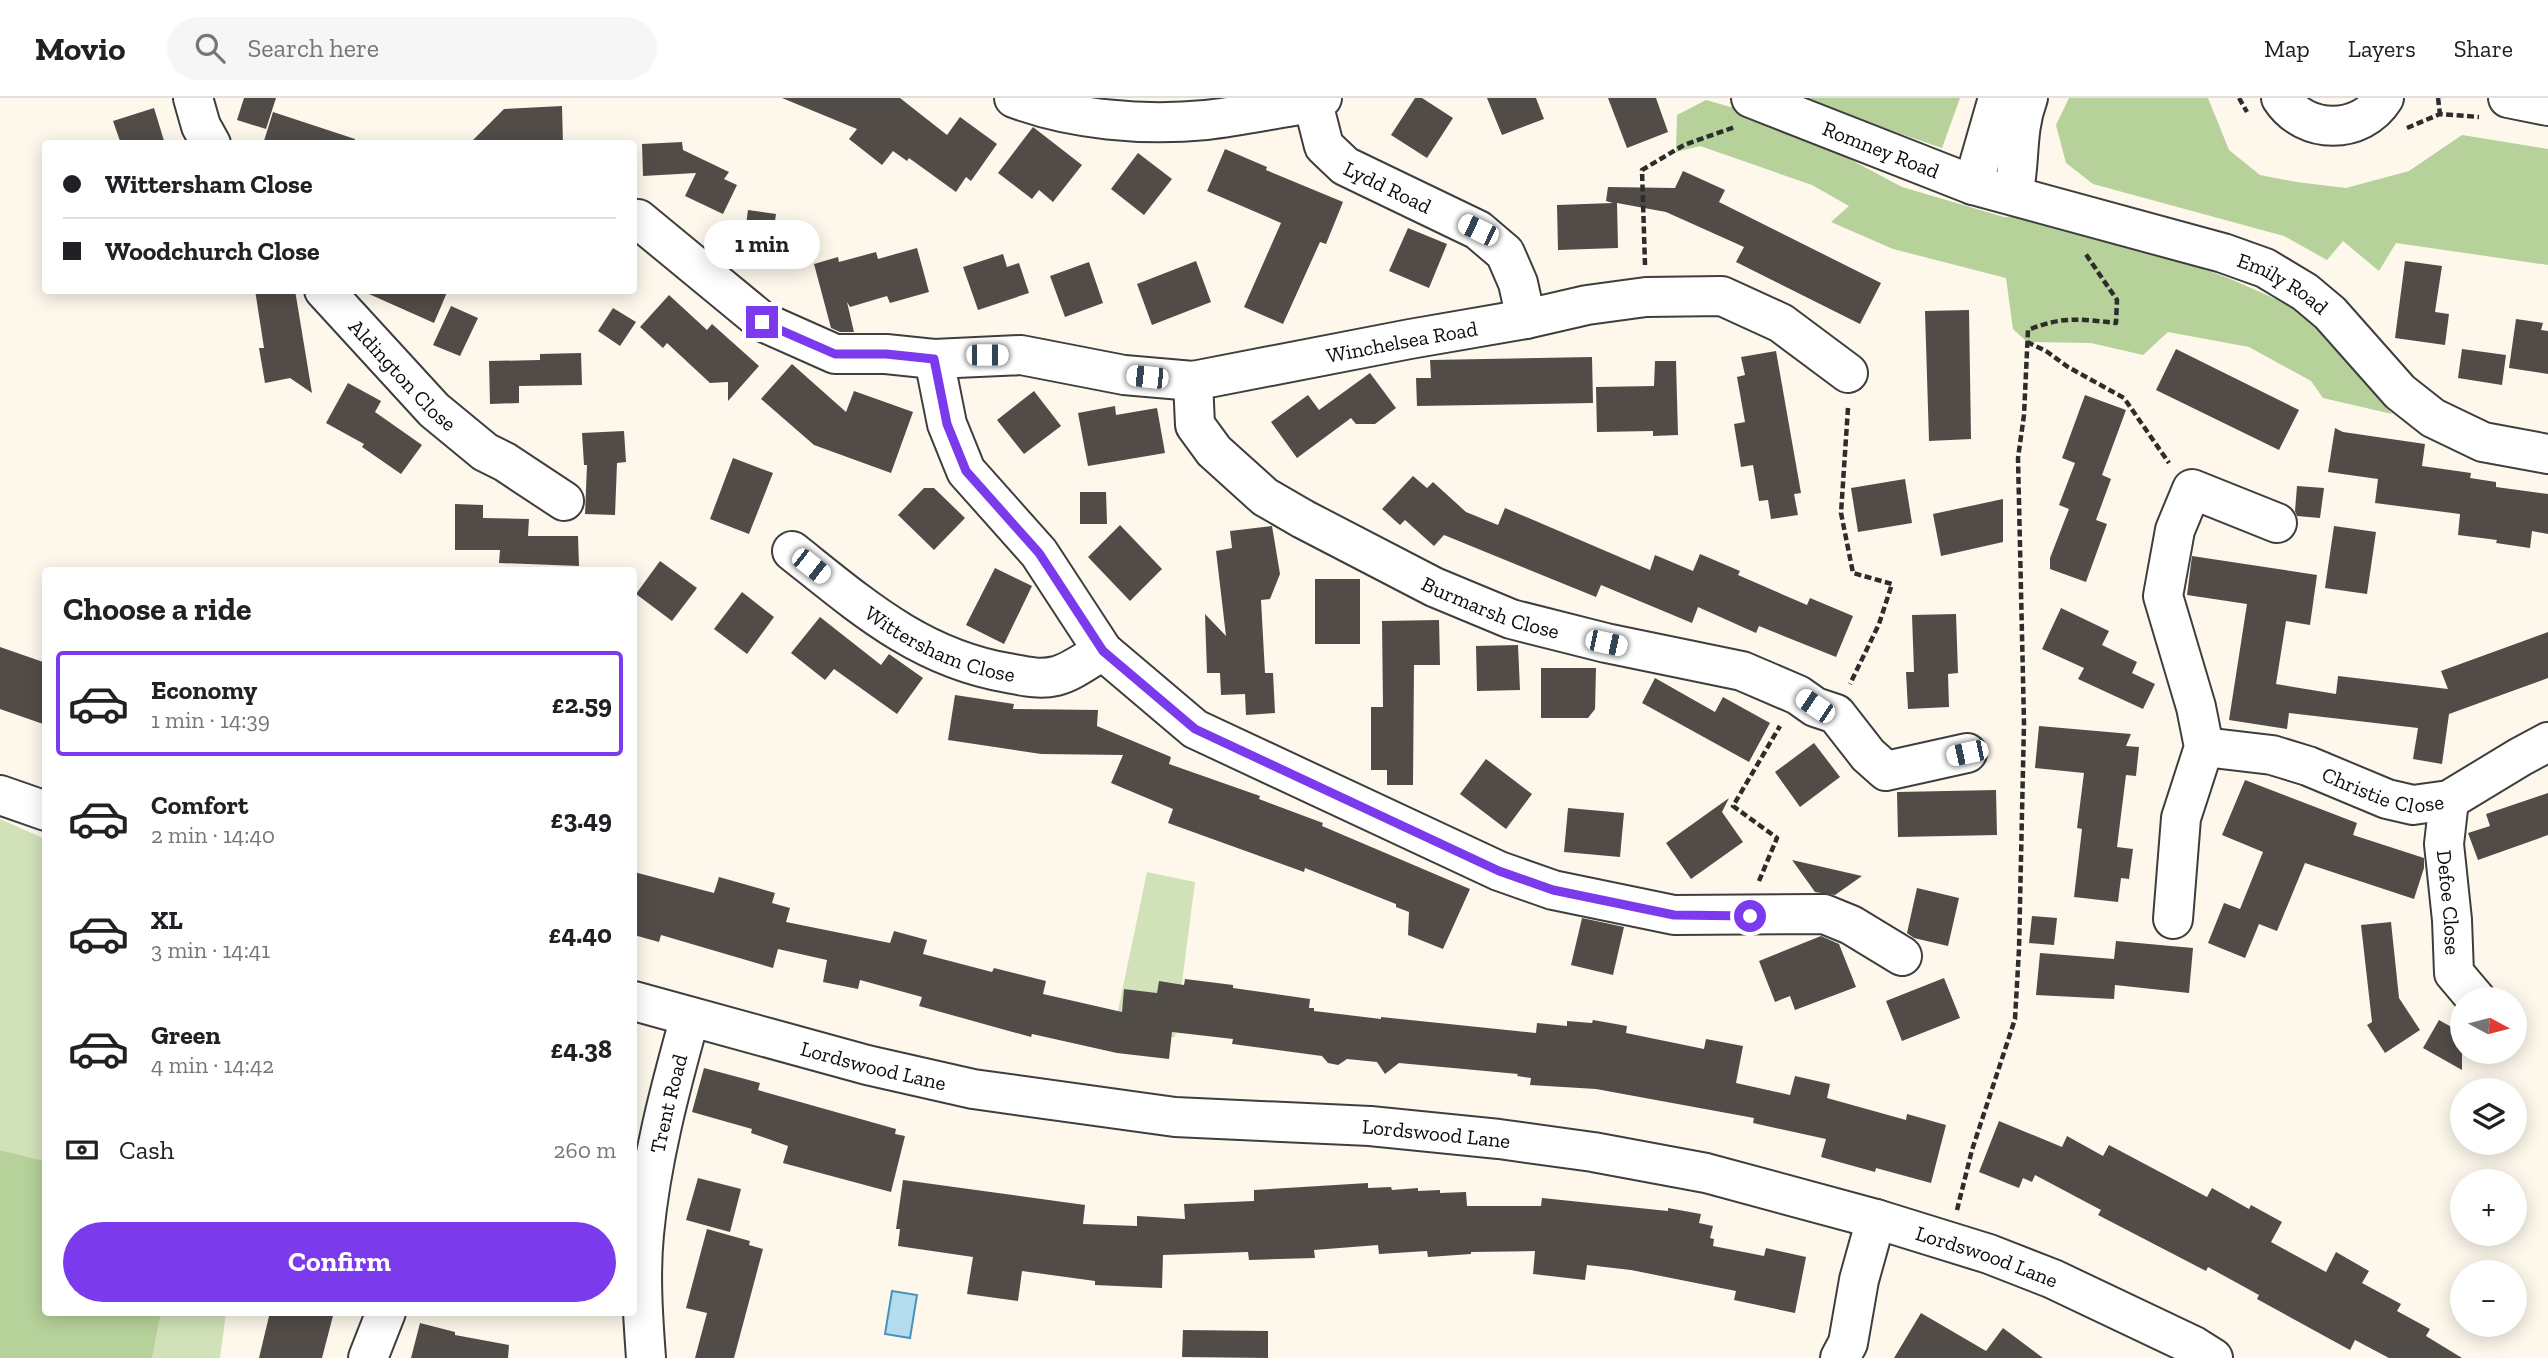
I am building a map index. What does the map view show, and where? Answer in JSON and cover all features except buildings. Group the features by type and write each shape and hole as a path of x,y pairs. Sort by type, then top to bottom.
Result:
{"street":[{"path":"192,98 209,140"},
{"path":"1014,98 1047,110 1143,122 1206,120 1318,100"},
{"path":"1973,185 1998,98"},
{"path":"2013,195 2018,175 2019,132 2028,98"},
{"path":"2281,98 2299,117 2334,127 2402,105"},
{"path":"2508,98 2548,106"},
{"name":"Romney Road","path":"1753,99 1973,185"},
{"name":"Lydd Road","path":"1318,100 1324,146 1345,166 1478,230 1505,253 1518,283 1526,319"},
{"name":"Emily Road","path":"1973,185 2223,253 2265,268 2305,292 2330,313 2400,392 2427,414 2483,442 2548,454"},
{"name":"Winchelsea Road","path":"638,219 762,322 835,354 886,354 934,359 1021,355 1124,375 1193,382 1587,305 1646,297 1722,296 1781,323 1848,373"},
{"name":"Aldington Close","path":"328,294 434,410 485,452 564,501"},
{"path":"934,359 947,424 966,471 1039,553 1103,651 1195,729 1499,871 1553,890 1674,915 1824,914 1851,925 1902,956"},
{"name":"Burmarsh Close","path":"1193,382 1195,425 1214,451 1265,497 1434,587 1511,619 1606,643 1742,671 1798,695 1815,706 1836,713 1868,755 1886,771 1967,753"},
{"path":"2173,919 2181,818 2204,747 2196,707 2163,596 2175,530 2192,489 2277,523"},
{"name":"Wittersham Close","path":"792,551 887,625 962,662 1039,679 1059,675 1103,651"},
{"name":"Christie Close","path":"2204,747 2272,755 2308,766 2402,804 2428,805 2449,800 2548,742"},
{"path":"0,795 42,810"},
{"name":"Defoe Close","path":"2449,800 2444,844 2452,919 2454,973 2466,987"},
{"name":"Lordswood Lane","path":"637,1003 867,1065 973,1089 1175,1117 1370,1126 1547,1146 1706,1173 1876,1219 2053,1279 2194,1346 2213,1358"},
{"name":"Trent Road","path":"646,1358 638,1306 643,1235 653,1158 690,1017"},
{"path":"1840,1358 1848,1343 1859,1280 1876,1219"},
{"path":"368,1358 384,1316"}],"path":[{"path":"2402,105 2438,98"},
{"path":"1646,297 1642,170 1684,145 1731,130 1746,117 1753,99"},
{"path":"1950,1242 1972,1150 2015,1019 2024,723 2018,458 2024,415 2028,330 2073,318 2116,323 2117,300 2066,226 2068,209"},
{"path":"2028,342 2124,398 2144,424 2158,450 2192,489"},
{"path":"1836,713 1879,624 1892,584 1853,573 1841,513 1841,482 1848,425 1848,373"},
{"path":"1761,916 1754,896 1777,838 1733,806 1798,695"}],"green space":[{"path":"1809,98 1960,98 1942,148 1845,115"},
{"path":"2069,98 2208,98 2229,150 2260,175 2346,188 2409,171 2462,135 2548,149 2548,265 2396,243 2379,271 2343,241 2327,260 2284,236 2093,184 2066,163 2056,125"},
{"path":"1706,100 1776,120 1902,187 2004,217 2067,217 2233,280 2305,312 2392,414 2323,398 2311,381 2249,347 2168,332 2143,355 2091,343 2027,342 2013,329 2006,278 1893,249 1831,222 1849,206 1812,185 1700,146 1676,152 1677,115"},
{"path":"0,819 42,838 42,1160 0,1150"},
{"path":"1147,872 1195,882 1175,1037 1171,1037 1177,990 1175,983 1159,982 1157,993 1125,989 1120,1027 1115,1025"},
{"path":"0,1150 42,1160 42,1316 160,1316 152,1358 0,1358"},
{"path":"160,1316 226,1316 220,1358 152,1358"}],"water":[{"path":"892,1291 917,1295 910,1338 885,1334"}],"route":[{"path":"762,322 835,354 886,354 934,359 947,424 966,471 1039,553 1103,651 1195,729 1499,871 1553,890 1674,915 1750,916"}]}
